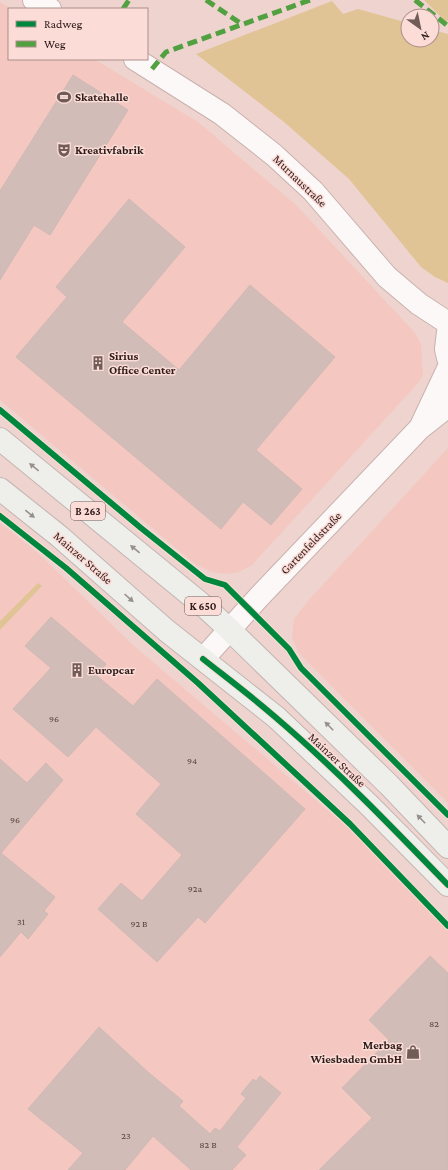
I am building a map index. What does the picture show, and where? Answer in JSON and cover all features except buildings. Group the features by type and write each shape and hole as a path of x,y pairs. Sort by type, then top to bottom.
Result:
{"main road":[{"name":"Mainzer Straße","path":"0,439 230,629 389,785 448,847"},
{"name":"Mainzer Straße","path":"0,489 59,536 159,625 281,722 369,805 448,885"}],"street":[{"path":"34,0 48,8"},
{"name":"Murnaustraße","path":"137,60 222,114 274,155 313,191 387,277 419,304 448,323"},
{"path":"448,332 446,349 448,358"},
{"name":"Gartenfeldstraße","path":"420,428 448,369"},
{"name":"Gartenfeldstraße","path":"203,659 420,428 448,406"}],"shaded area":[{"path":"424,0 448,0 448,21 444,20 440,16 440,8 432,8"},
{"path":"332,1 343,14 358,9 400,21 400,48 440,48 440,32 448,34 448,283 435,277 421,267 349,179 284,122 196,54"},
{"path":"0,2 9,8 8,8 8,60 96,60 198,122 297,206 415,333 421,344 423,375 419,382 252,565 239,572 227,574 212,572 195,564 0,400"},
{"path":"448,448 448,803 299,653 292,638 294,619 308,601"},
{"path":"0,523 38,553 134,646 352,831 448,931 448,1170 0,1170"},
{"path":"38,583 42,586 0,630 0,621"}],"marked path":[{"path":"124,8 129,0"},
{"path":"206,0 243,25"},
{"path":"152,69 166,52 310,0"},
{"path":"415,0 448,26"}],"cycle path":[{"path":"0,410 141,528 205,579 225,585 289,649 301,668 448,815"},
{"path":"0,516 66,568 198,683 350,824 448,926"},
{"path":"203,659 248,694 319,756 448,885"}],"place":[{"name":"Skatehalle","path":"64,97"},
{"name":"Kreativfabrik","path":"64,150"},
{"name":"Sirius Office Center","path":"98,363"},
{"name":"Europcar","path":"77,670"},
{"name":"Merbag Wiesbaden GmbH","path":"413,1052"}]}
